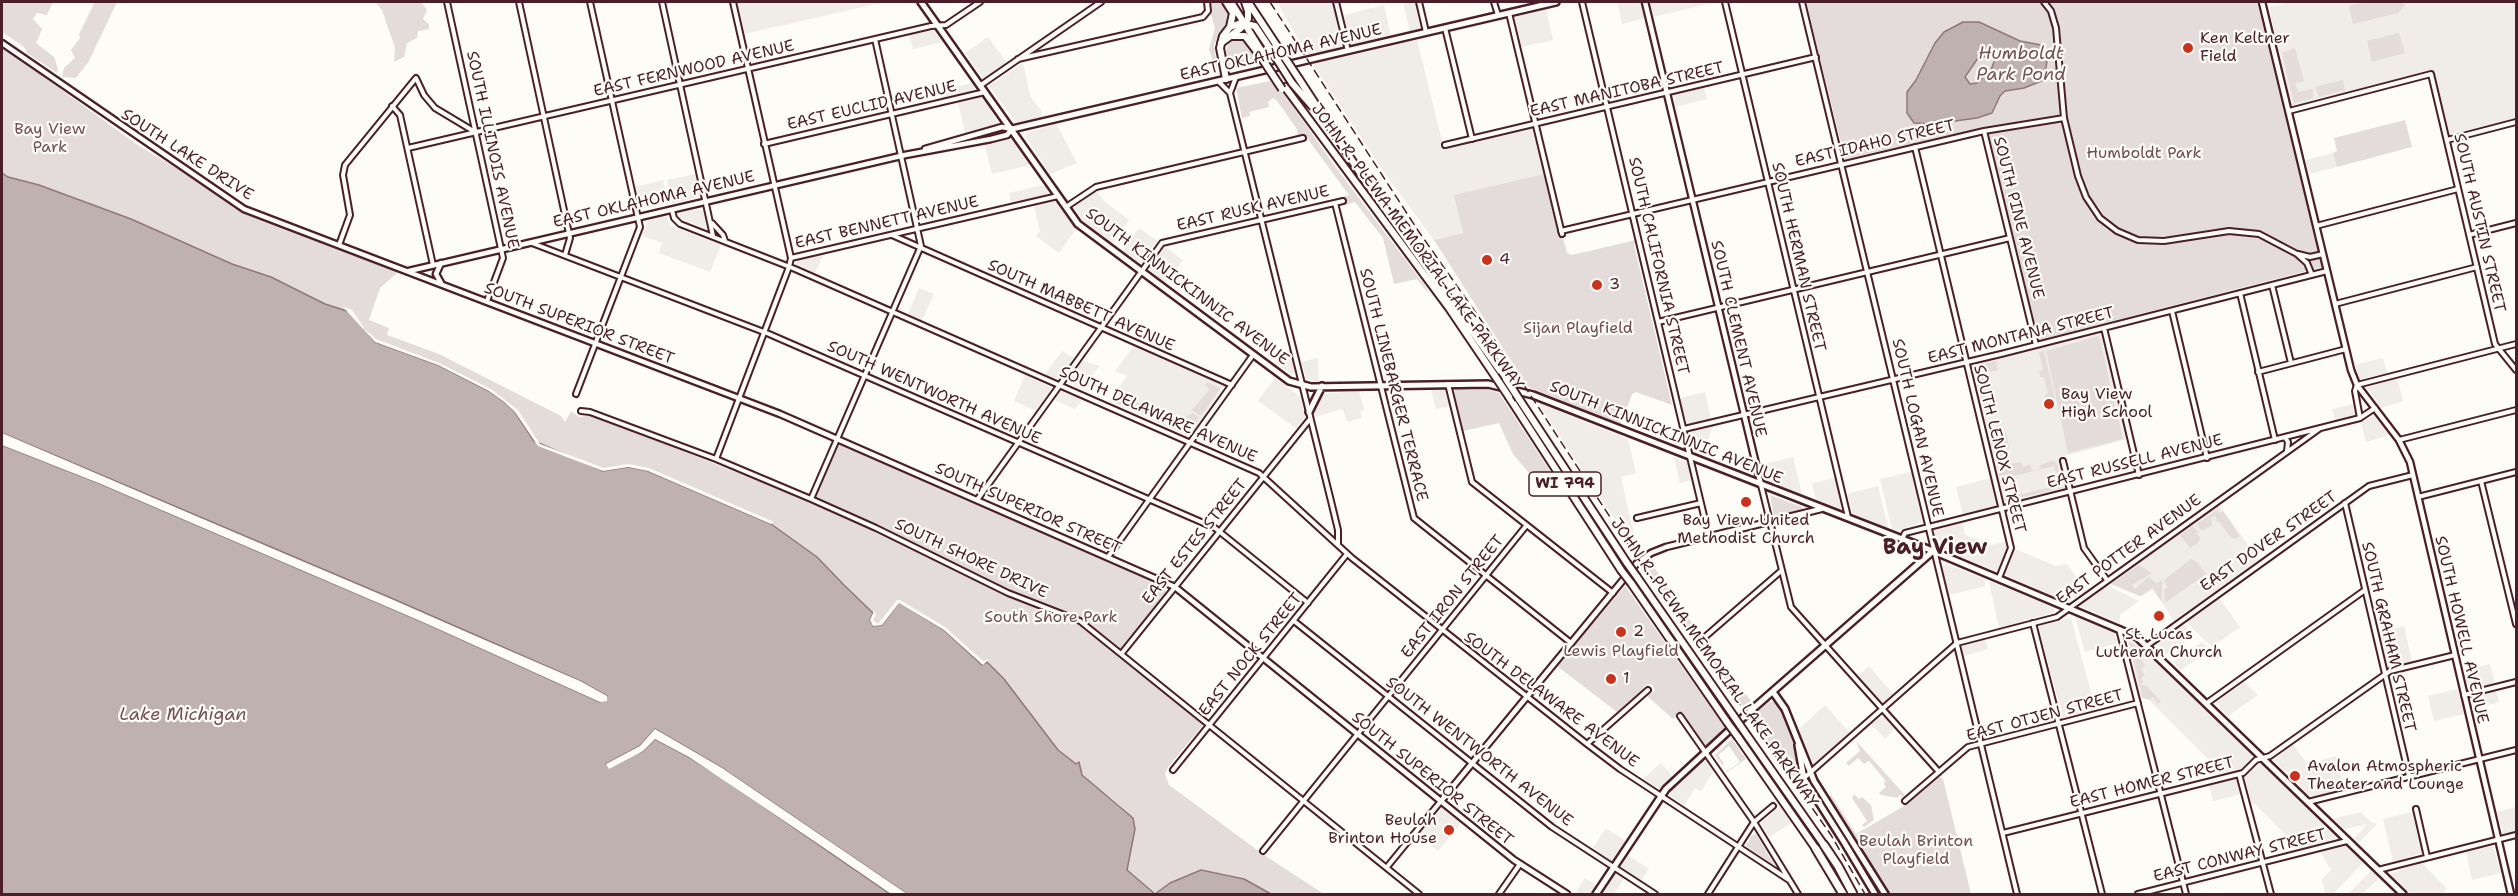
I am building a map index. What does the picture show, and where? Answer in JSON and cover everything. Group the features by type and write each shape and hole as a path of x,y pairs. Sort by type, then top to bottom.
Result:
{"highway":[{"name":"JOHN R. PLEWA MEMORIAL LAKE PARKWAY","path":"1824,845 1839,866 1853,894"},
{"name":"JOHN R. PLEWA MEMORIAL LAKE PARKWAY","path":"1816,849 1843,894"}],"main road":[{"name":"SOUTH KINNICKINNIC AVENUE","path":"921,2 1081,227 1289,381 1303,385 1322,386 1488,384 1533,395 1933,551 2137,637 2148,645 2403,894"},
{"path":"1226,2 1233,13 1230,27"},
{"name":"JOHN R. PLEWA MEMORIAL LAKE PARKWAY","path":"1231,2 1262,56 1449,308 1621,570 1816,849"},
{"path":"1221,44 1245,23 1249,15 1246,2"},
{"name":"JOHN R. PLEWA MEMORIAL LAKE PARKWAY","path":"1246,2 1319,112 1506,379 1627,563 1824,845"},
{"name":"EAST OKLAHOMA AVENUE","path":"1012,129 1556,2"},
{"path":"1226,80 1220,54 1222,36 1237,23 1255,26 1271,50 1287,87 1319,112"},
{"path":"1228,36 1239,34 1245,36 1262,56"},
{"path":"1309,415 1322,386"},
{"path":"1596,894 1666,789 1933,551"},
{"path":"1773,692 1785,708 1810,773 1885,894"},
{"path":"1798,743 1804,779 1875,894"},
{"path":"1844,842 1851,837"}],"street":[{"name":"SOUTH ILLINOIS AVENUE","path":"447,2 503,258 487,301"},
{"path":"519,2 570,238 565,255"},
{"path":"576,394 640,227 590,2"},
{"path":"662,2 713,237"},
{"path":"733,2 790,258"},
{"name":"EAST FERNWOOD AVENUE","path":"408,148 875,39 946,25 980,2"},
{"path":"981,86 1101,2"},
{"path":"1018,59 1207,14 1207,2"},
{"path":"1336,2 1348,51"},
{"path":"1419,2 1426,32"},
{"path":"1494,2 1498,15"},
{"name":"SOUTH CALIFORNIA STREET","path":"1582,2 1709,537"},
{"name":"SOUTH CLEMENT AVENUE","path":"1645,2 1791,607 1939,772"},
{"name":"SOUTH HERMAN STREET","path":"1725,2 1848,519"},
{"name":"SOUTH LOGAN AVENUE","path":"1802,2 2017,894"},
{"path":"2044,2 2051,11 2056,28 2064,118 2078,176 2086,197 2098,216 2117,231 2138,240 2164,241 2207,233 2245,231 2270,238 2297,254 2307,263 2312,275"},
{"name":"SOUTH HOWELL AVENUE","path":"2262,2 2346,349 2357,385 2406,451 2413,475 2511,894"},
{"path":"1509,13 1536,124"},
{"path":"1445,28 1472,139"},
{"path":"811,499 920,249 903,156 891,114 875,39"},
{"name":"SOUTH LAKE DRIVE","path":"2,43 236,205 409,271"},
{"name":"EAST MANITOBA STREET","path":"1445,146 1816,57"},
{"name":"SOUTH AUSTIN STREET","path":"2289,111 2431,75 2495,344 2517,370"},
{"path":"1230,93 1236,77"},
{"path":"339,245 350,215 343,175 345,165 416,78 424,95 435,108 476,132"},
{"path":"1218,81 1230,93 1338,530 1338,545"},
{"name":"EAST EUCLID AVENUE","path":"764,144 985,92"},
{"path":"393,106 400,115 433,265"},
{"name":"EAST IDAHO STREET","path":"1536,124 1562,232 1984,131 2064,118"},
{"path":"2447,140 2517,122"},
{"name":"EAST OKLAHOMA AVENUE","path":"409,271 903,156 999,137 1007,135 1012,129 1002,127 903,156"},
{"name":"SOUTH PINE AVENUE","path":"1984,131 2036,345"},
{"path":"1066,207 1095,187 1303,138"},
{"name":"SOUTH LENOX STREET","path":"1915,147 2011,548 1998,579"},
{"path":"2316,225 2458,189"},
{"name":"EAST BENNETT AVENUE","path":"716,459 789,267 790,258 1058,195"},
{"name":"EAST RUSK AVENUE","path":"977,500 1162,243 1342,201"},
{"name":"SOUTH LINEBARGER TERRACE","path":"1335,202 1413,518 1571,643"},
{"name":"SOUTH DELAWARE AVENUE","path":"672,210 676,221 789,267 1191,442 1263,476 1347,554 1587,744 1661,796 1789,880"},
{"path":"710,220 723,235 725,242"},
{"path":"2469,235 2517,223"},
{"name":"SOUTH MABBETT AVENUE","path":"891,235 1232,385"},
{"path":"1658,322 2010,238"},
{"name":"SOUTH WENTWORTH AVENUE","path":"530,242 764,332 1219,531 1308,603"},
{"path":"2297,254 2310,256 2323,254"},
{"path":"441,263 436,274 441,284"},
{"path":"2335,304 2477,267"},
{"name":"SOUTH SUPERIOR STREET","path":"409,271 739,398 1175,587 1520,864 1567,894"},
{"name":"EAST MONTANA STREET","path":"1684,429 2036,345 2327,271"},
{"path":"2272,285 2291,363"},
{"path":"2240,293 2275,440"},
{"path":"2172,311 2207,458"},
{"path":"2104,328 2139,475"},
{"path":"2357,385 2517,344"},
{"path":"2258,372 2346,349"},
{"path":"1108,557 1253,355"},
{"path":"1448,383 1472,482 1613,593"},
{"name":"SOUTH HOWELL AVENUE","path":"2357,385 2355,391 2361,418"},
{"name":"EAST RUSSELL AVENUE","path":"1902,539 1905,532 2361,418 2375,408"},
{"path":"2399,440 2517,410"},
{"name":"SOUTH SHORE DRIVE","path":"580,411 590,412 716,459 876,528 1008,593 1080,621 1211,724 1419,894"},
{"name":"EAST ESTES STREET","path":"1122,653 1309,415"},
{"name":"EAST POTTER AVENUE","path":"1804,779 1957,643 2057,617 2319,429"},
{"path":"2285,437 2289,445 2287,452"},
{"path":"2063,461 2084,548 2107,580"},
{"path":"2418,497 2517,472"},
{"name":"EAST DOVER STREET","path":"2148,645 2369,486 2413,475"},
{"path":"2481,481 2517,624"},
{"path":"1636,518 1701,502"},
{"name":"SOUTH GRAHAM STREET","path":"2345,503 2409,776"},
{"path":"1387,867 1637,563 1651,553 1821,509"},
{"name":"EAST IRON STREET","path":"1263,851 1526,526"},
{"name":"EAST NOCK STREET","path":"1173,770 1347,554"},
{"path":"1706,636 1781,571"},
{"path":"2206,703 2365,590"},
{"name":"SOUTH WENTWORTH AVENUE","path":"1294,621 1552,828 1655,894"},
{"path":"2033,623 2102,894"},
{"path":"2119,629 2186,894"},
{"name":"EAST HOMER STREET","path":"2003,833 2240,774 2256,760 2270,756 2390,671 2455,655"},
{"path":"2464,695 2517,682"},
{"path":"1587,744 1648,690"},
{"name":"EAST OTJEN STREET","path":"1905,801 1968,747 2138,703"},
{"path":"1680,716 1754,822 1798,894"},
{"path":"2308,802 2517,750"},
{"path":"2240,774 2271,894"},
{"path":"1708,894 1754,822 1773,806"},
{"path":"2416,809 2427,857"},
{"path":"2378,870 2517,835"},
{"name":"EAST CONWAY STREET","path":"2138,894 2347,841"},
{"path":"1499,894 1520,864"}],"shaded area":[{"path":"737,2 885,2 744,34"},
{"path":"1277,2 1333,2 1342,47 1308,56"},
{"path":"1403,2 1416,2 1420,29 1410,32"},
{"path":"1617,2 1641,2 1645,18 1622,24"},
{"path":"1650,2 1716,2 1653,17"},
{"path":"2292,2 2516,2 2516,119 2450,134 2433,71 2292,106 2269,7"},
{"path":"1384,5 1391,37 1351,44 1344,15"},
{"path":"1546,9 1553,40 1521,47 1515,17"},
{"path":"933,30 943,42 913,49 909,35"},
{"path":"988,37 1007,63 984,79 965,53"},
{"path":"1417,40 1444,149 1532,129 1544,174 1455,195 1463,233 1434,240 1384,172 1313,64"},
{"path":"1023,63 1030,96 1042,112 1042,119 1016,123 989,86"},
{"path":"972,83 976,91 941,100 939,91"},
{"path":"1704,87 1707,99 1675,107 1674,95"},
{"path":"982,97 999,123 965,133 958,102"},
{"path":"1056,124 1077,163 1050,174 1025,136 1027,133"},
{"path":"1013,140 1030,165 992,174 985,145"},
{"path":"2333,153 2337,167 2309,174 2306,160"},
{"path":"696,174 700,191 698,197 672,204 667,180"},
{"path":"663,180 669,204 641,209 634,187"},
{"path":"1044,185 1048,192 1046,195 1011,202 1009,193"},
{"path":"1096,191 1104,201 1129,220 1112,243 1084,222 1075,209 1075,206"},
{"path":"1055,201 1076,229 1059,253 1036,236 1040,231 1034,205"},
{"path":"699,209 704,212 706,229 679,218 681,213"},
{"path":"667,218 670,226 721,245 710,272 659,253 662,243 641,235 648,221"},
{"path":"1139,228 1158,241 1140,263 1123,251"},
{"path":"1164,246 1183,260 1165,283 1148,268"},
{"path":"824,254 815,273 796,264 799,260"},
{"path":"919,288 934,294 922,320 908,314"},
{"name":"Bay View High School","path":"2101,333 2127,439 2061,457 2060,464 2066,487 2063,490 2004,503 1971,366"},
{"path":"1134,346 1224,386 1192,435 1187,436 1109,401 1127,376 1115,371"},
{"path":"1290,348 1296,372 1293,375 1274,363"},
{"path":"1062,351 1074,358 1060,378 1045,374"},
{"path":"1318,358 1319,381 1307,380 1301,362"},
{"path":"2383,358 2387,373 2360,379 2355,365"},
{"path":"1081,360 1099,366 1082,390 1067,381"},
{"path":"1025,375 1052,388 1036,411 1014,401"},
{"path":"1275,378 1302,398 1306,416 1297,429 1258,401"},
{"path":"2397,378 2403,401 2381,408 2367,387"},
{"path":"1431,389 1445,389 1450,406 1436,409"},
{"path":"1061,391 1082,400 1075,409 1053,399"},
{"path":"1359,391 1364,410 1360,411 1362,418 1347,422 1343,409 1314,417 1313,409 1320,394"},
{"path":"1705,392 1711,419 1687,424 1680,398"},
{"path":"1538,403 1628,439 1636,473 1621,477 1639,556"},
{"path":"2354,404 2355,415 2335,421 2332,409"},
{"path":"2374,416 2389,435 2366,442 2361,422"},
{"path":"1713,426 1702,456 1695,453 1690,432"},
{"path":"1674,457 1688,463 1692,480 1680,483"},
{"path":"1793,457 1802,495 1766,481 1761,465"},
{"path":"1911,472 1923,522 1895,531 1892,530 1880,479"},
{"path":"1835,478 1842,505 1840,509 1816,500 1812,483"},
{"path":"1991,478 1996,506 1963,515 1956,487"},
{"path":"1878,486 1888,528 1852,513 1847,494"},
{"path":"2219,505 2259,560 2174,621 2153,589 2141,597 2109,583 2192,524 2192,521 2196,521"},
{"path":"1962,523 1965,535 1991,545 2005,542 2007,549 1997,571 1938,549 1934,530"},
{"path":"2015,549 2056,566 2067,564 2086,591 2068,602 2007,576 2005,573"},
{"path":"1946,564 1985,579 1985,586 1949,595 1942,566"},
{"path":"1989,581 2053,607 2055,612 1999,628"},
{"path":"2106,585 2139,601 2120,615 2120,623 2080,606"},
{"path":"2219,598 2240,627 2212,647 2186,622"},
{"path":"2075,617 2114,632 2118,643 2085,652"},
{"path":"2071,618 2096,711 2063,718 2039,629 2040,625"},
{"path":"2183,624 2195,635 2166,655 2156,643"},
{"path":"2404,626 2412,662 2390,667 2387,665 2379,632"},
{"path":"2127,639 2142,646 2252,755 2252,758 2242,768 2222,773 2149,700 2140,697"},
{"path":"1986,640 1988,649 1964,656 1962,648 1964,645"},
{"path":"2202,642 2210,650 2181,670 2173,662"},
{"path":"2490,664 2495,683 2469,689 2464,671"},
{"path":"1869,666 1893,694 1885,702 1881,701 1858,676"},
{"path":"2244,682 2258,695 2228,716 2216,702"},
{"path":"2458,689 2464,714 2434,721 2428,696"},
{"path":"2496,691 2499,702 2473,709 2472,698"},
{"path":"1825,705 1850,733 1813,764 1798,730"},
{"path":"1883,716 1895,729 1885,739 1871,724"},
{"path":"2293,744 2307,764 2336,756 2344,789 2316,797 2309,795 2274,760"},
{"path":"1703,761 1707,761 1714,771 1701,791 1695,788 1684,805 1669,796 1669,792"},
{"path":"1661,763 1674,778 1659,789 1643,779"},
{"path":"2258,764 2262,764 2335,836 2335,839 2300,849 2255,804 2252,804 2245,778"},
{"path":"2236,779 2241,794 2213,801 2209,785"},
{"path":"1780,806 1792,823 1769,837 1761,823"},
{"path":"2516,807 2516,831 2504,834 2497,812"},
{"path":"1441,808 1461,823 1438,851 1418,834"},
{"path":"2361,812 2371,822 2377,824 2358,843 2354,839 2367,824 2344,829 2333,819"},
{"path":"2412,812 2422,853 2393,862 2383,819"},
{"path":"1606,828 1627,842 1613,862 1592,849"},
{"path":"2345,846 2363,863 2334,893 2325,894 2322,879 2331,870 2320,852"},
{"path":"2493,846 2501,873 2472,880 2466,852"},
{"path":"1628,855 1649,869 1640,881 1621,868"},
{"path":"2422,863 2447,889 2441,894 2411,894 2390,874"},
{"path":"2371,871 2379,878 2363,894 2348,894"},
{"path":"1618,874 1624,879 1614,894 1601,894 1614,875"},
{"path":"1585,878 1598,886 1592,894 1575,894"}],"green space":[{"path":"2,2 53,2 47,15 37,13 33,19 42,29 36,43 54,57 57,73 27,53 24,47 2,32"},
{"path":"95,2 117,2 89,61 76,78 62,77 64,68 75,58 71,50 80,38 79,34"},
{"path":"375,2 421,2 427,10 423,19 429,24 429,29 418,31 417,38 407,43 404,57 394,62 395,48 382,10"},
{"path":"1211,2 1225,3 1230,16 1214,45 1218,71 1216,72 1209,49 1215,28 1211,14"},
{"name":"Humboldt Park","path":"1806,2 2257,2 2322,267 2039,340 1987,127 1845,159"},
{"path":"2366,2 2403,2 2405,5 2398,13 2353,24 2349,6"},
{"path":"2399,33 2405,53 2372,62 2367,41"},
{"path":"1243,38 1247,41 1262,61 1230,68 1226,51 1230,41"},
{"name":"South Shore Park","path":"2,47 139,146 181,171 236,209 398,272 380,288 369,320 389,328 387,335 439,354 561,416 565,422 571,411 579,417 592,415 813,503 838,446 841,445 1165,587 1166,593 1117,654 1204,724 1168,767 1165,774 1169,785 1264,855 1324,894 1271,894 1244,879 1222,873 1170,883 1155,894 1127,870 1135,830 1129,816 1123,808 1082,775 1079,762 1076,765 1058,750 1004,679 988,662 985,664 882,625 873,626 873,613 817,557 771,524 603,471 538,446 375,342 350,312 325,304 271,277 232,264 39,185 8,177 2,173"},
{"path":"2295,48 2304,81 2295,83 2298,92 2313,89 2313,98 2294,103 2282,53"},
{"path":"1274,80 1334,165 1426,287 1428,293 1417,279 1394,284 1383,238 1355,202 1344,205 1342,197 1349,195 1304,134 1298,136 1297,129 1277,101 1273,98 1268,102 1269,107 1249,112 1250,116 1242,118 1236,88"},
{"path":"2343,80 2345,90 2319,97 2315,87"},
{"path":"2405,120 2412,147 2337,167 2333,153 2337,151 2334,138"},
{"name":"Sijan Playfield","path":"1544,174 1560,237 1563,238 1567,253 1572,255 1636,240 1634,245 1672,405 1636,392 1632,394 1621,424 1528,387 1434,240 1463,233 1454,195"},
{"path":"2099,336 2123,439 2068,453 2046,351"},
{"path":"2044,351 2055,398 2046,400 2045,394 2048,393 2044,377 2041,377 2039,371 2043,370 2039,352"},
{"path":"1996,361 1998,370 1983,373 1988,407 1991,406 1993,413 1986,415 1974,367"},
{"path":"1207,382 1220,389 1201,416 1192,410 1210,389 1205,385"},
{"path":"1456,389 1489,390 1499,393 1559,485 1549,497 1513,454 1499,423 1463,431 1454,392"},
{"path":"1121,395 1147,407 1148,405 1147,416 1117,403"},
{"path":"1193,413 1199,418 1188,434 1173,428 1181,419 1184,421 1188,415"},
{"path":"2006,433 2009,446 2008,450 2004,451 2012,460 1997,464 1991,443 2002,438 2002,434"},
{"path":"2052,460 2057,464 2059,472 2056,473 2054,466 2006,478 2007,481 2001,483 1997,467 2021,462 2023,467 2030,465 2032,471 2040,469 2039,466"},
{"path":"2061,480 2062,488 2005,501 2004,495 2009,493 2011,497 2058,485"},
{"path":"1770,495 1802,507 1803,510 1774,517"},
{"path":"2217,510 2219,513 2223,511 2240,536 2235,539 2231,538 2233,537 2220,523 2222,521 2218,523 2215,516 2211,518 2212,526 2202,531 2197,524"},
{"path":"2193,526 2200,537 2198,543 2190,548 2180,535"},
{"path":"2191,559 2198,563 2206,574 2165,603 2164,590 2167,587 2164,580"},
{"path":"1651,562 1679,606 1751,701 1744,707 1646,566"},
{"path":"2139,565 2152,573 2132,585 2135,589 2149,577 2156,583 2162,580 2162,602 2152,588 2140,596 2111,584"},
{"name":"Lewis Playfield","path":"1625,586 1727,730 1706,749 1682,714 1680,713 1673,719 1647,696 1655,691 1652,684 1645,685 1617,712 1557,666"},
{"path":"2129,641 2146,654 2139,658 2145,665 2141,670 2145,675 2141,679 2143,682 2141,685 2147,686 2161,702 2155,703 2157,701 2153,697 2150,700 2143,698"},
{"path":"1770,701 1776,703 1781,710 1793,739 1798,771 1796,781 1751,716"},
{"path":"1732,739 1746,759 1727,772 1726,770 1740,762 1729,746 1718,755 1724,764 1722,765 1715,755"},
{"path":"1856,741 1905,795 1903,797 1900,795 1897,798 1879,793 1886,787 1885,780 1869,761 1864,764 1858,758 1849,766 1846,763 1860,751"},
{"name":"Beulah Brinton Playfield","path":"1940,776 1943,779 1971,894 1890,894 1829,797 1831,795 1856,834 1909,803"},
{"path":"1854,794 1859,799 1862,797 1871,805 1874,820 1864,827 1862,825 1867,821 1852,798"},
{"path":"1756,834 1774,865 1746,846 1752,835"}],"water":[{"name":"Humboldt Park Pond","path":"1963,22 1979,22 2020,41 2041,45 2048,55 2044,80 2024,88 2005,91 1992,113 1977,118 1933,124 1914,123 1907,113 1907,92 1916,80 1935,43 1944,32","holes":["1987,56 1995,59 1991,70 1977,83 1970,84 1965,77 1978,58"]},
{"name":"Lake Michigan","path":"2,173 131,219 232,264 271,277 325,304 350,312 375,342 438,365 489,391 515,412 534,441 603,471 628,467 648,471 771,524 817,557 873,613 870,620 873,626 882,625 899,602 944,630 982,665 987,662 1004,679 1058,750 1076,764 1079,762 1082,775 1133,818 1135,829 1127,870 1155,894 907,894 722,768 655,729 640,746 606,764 643,751 655,739 719,776 890,894 2,894 2,445 101,484 425,623 600,702 607,696 580,681 391,598 2,433"},
{"path":"1201,870 1244,879 1271,894 1155,894 1170,883"}],"pier":[{"path":"343,307 352,310 365,329 376,339 439,363 491,389 518,410 540,444 604,468 628,464 649,468 774,522 771,524 648,471 628,467 603,471 538,446 515,412 489,391 438,365 375,342"},
{"path":"2,433 580,681 607,696 607,701 600,702 425,623 101,484 2,445 2,442 102,481 604,699 579,684 2,437"},
{"path":"897,600 945,627 983,661 989,659 983,665 944,630 899,603 882,625 873,626 870,620 874,611 876,614 873,620 878,624"},
{"path":"655,729 722,768 907,894 902,894 854,863 721,771 655,733 648,741 656,737 691,754 893,894 689,757 655,739 643,751 609,769 606,764 640,746"}],"railway":[{"path":"1270,2 1419,232 1488,330 1625,540 1831,835 1865,894"}],"place":[{"name":"Ken Keltner Field","path":"2188,48"},
{"name":"4","path":"1487,260"},
{"name":"3","path":"1597,285"},
{"name":"Bay View High School","path":"2049,404"},
{"name":"Bay View United Methodist Church","path":"1746,502"},
{"name":"St. Lucas Lutheran Church","path":"2159,616"},
{"name":"2","path":"1621,632"},
{"name":"1","path":"1611,679"},
{"name":"Avalon Atmospheric Theater and Lounge","path":"2295,776"},
{"name":"Beulah Brinton House","path":"1449,830"}],"district":[{"name":"Bay View","path":"1935,548"}],"park label":[{"name":"Bay View Park","path":"50,139"}]}
